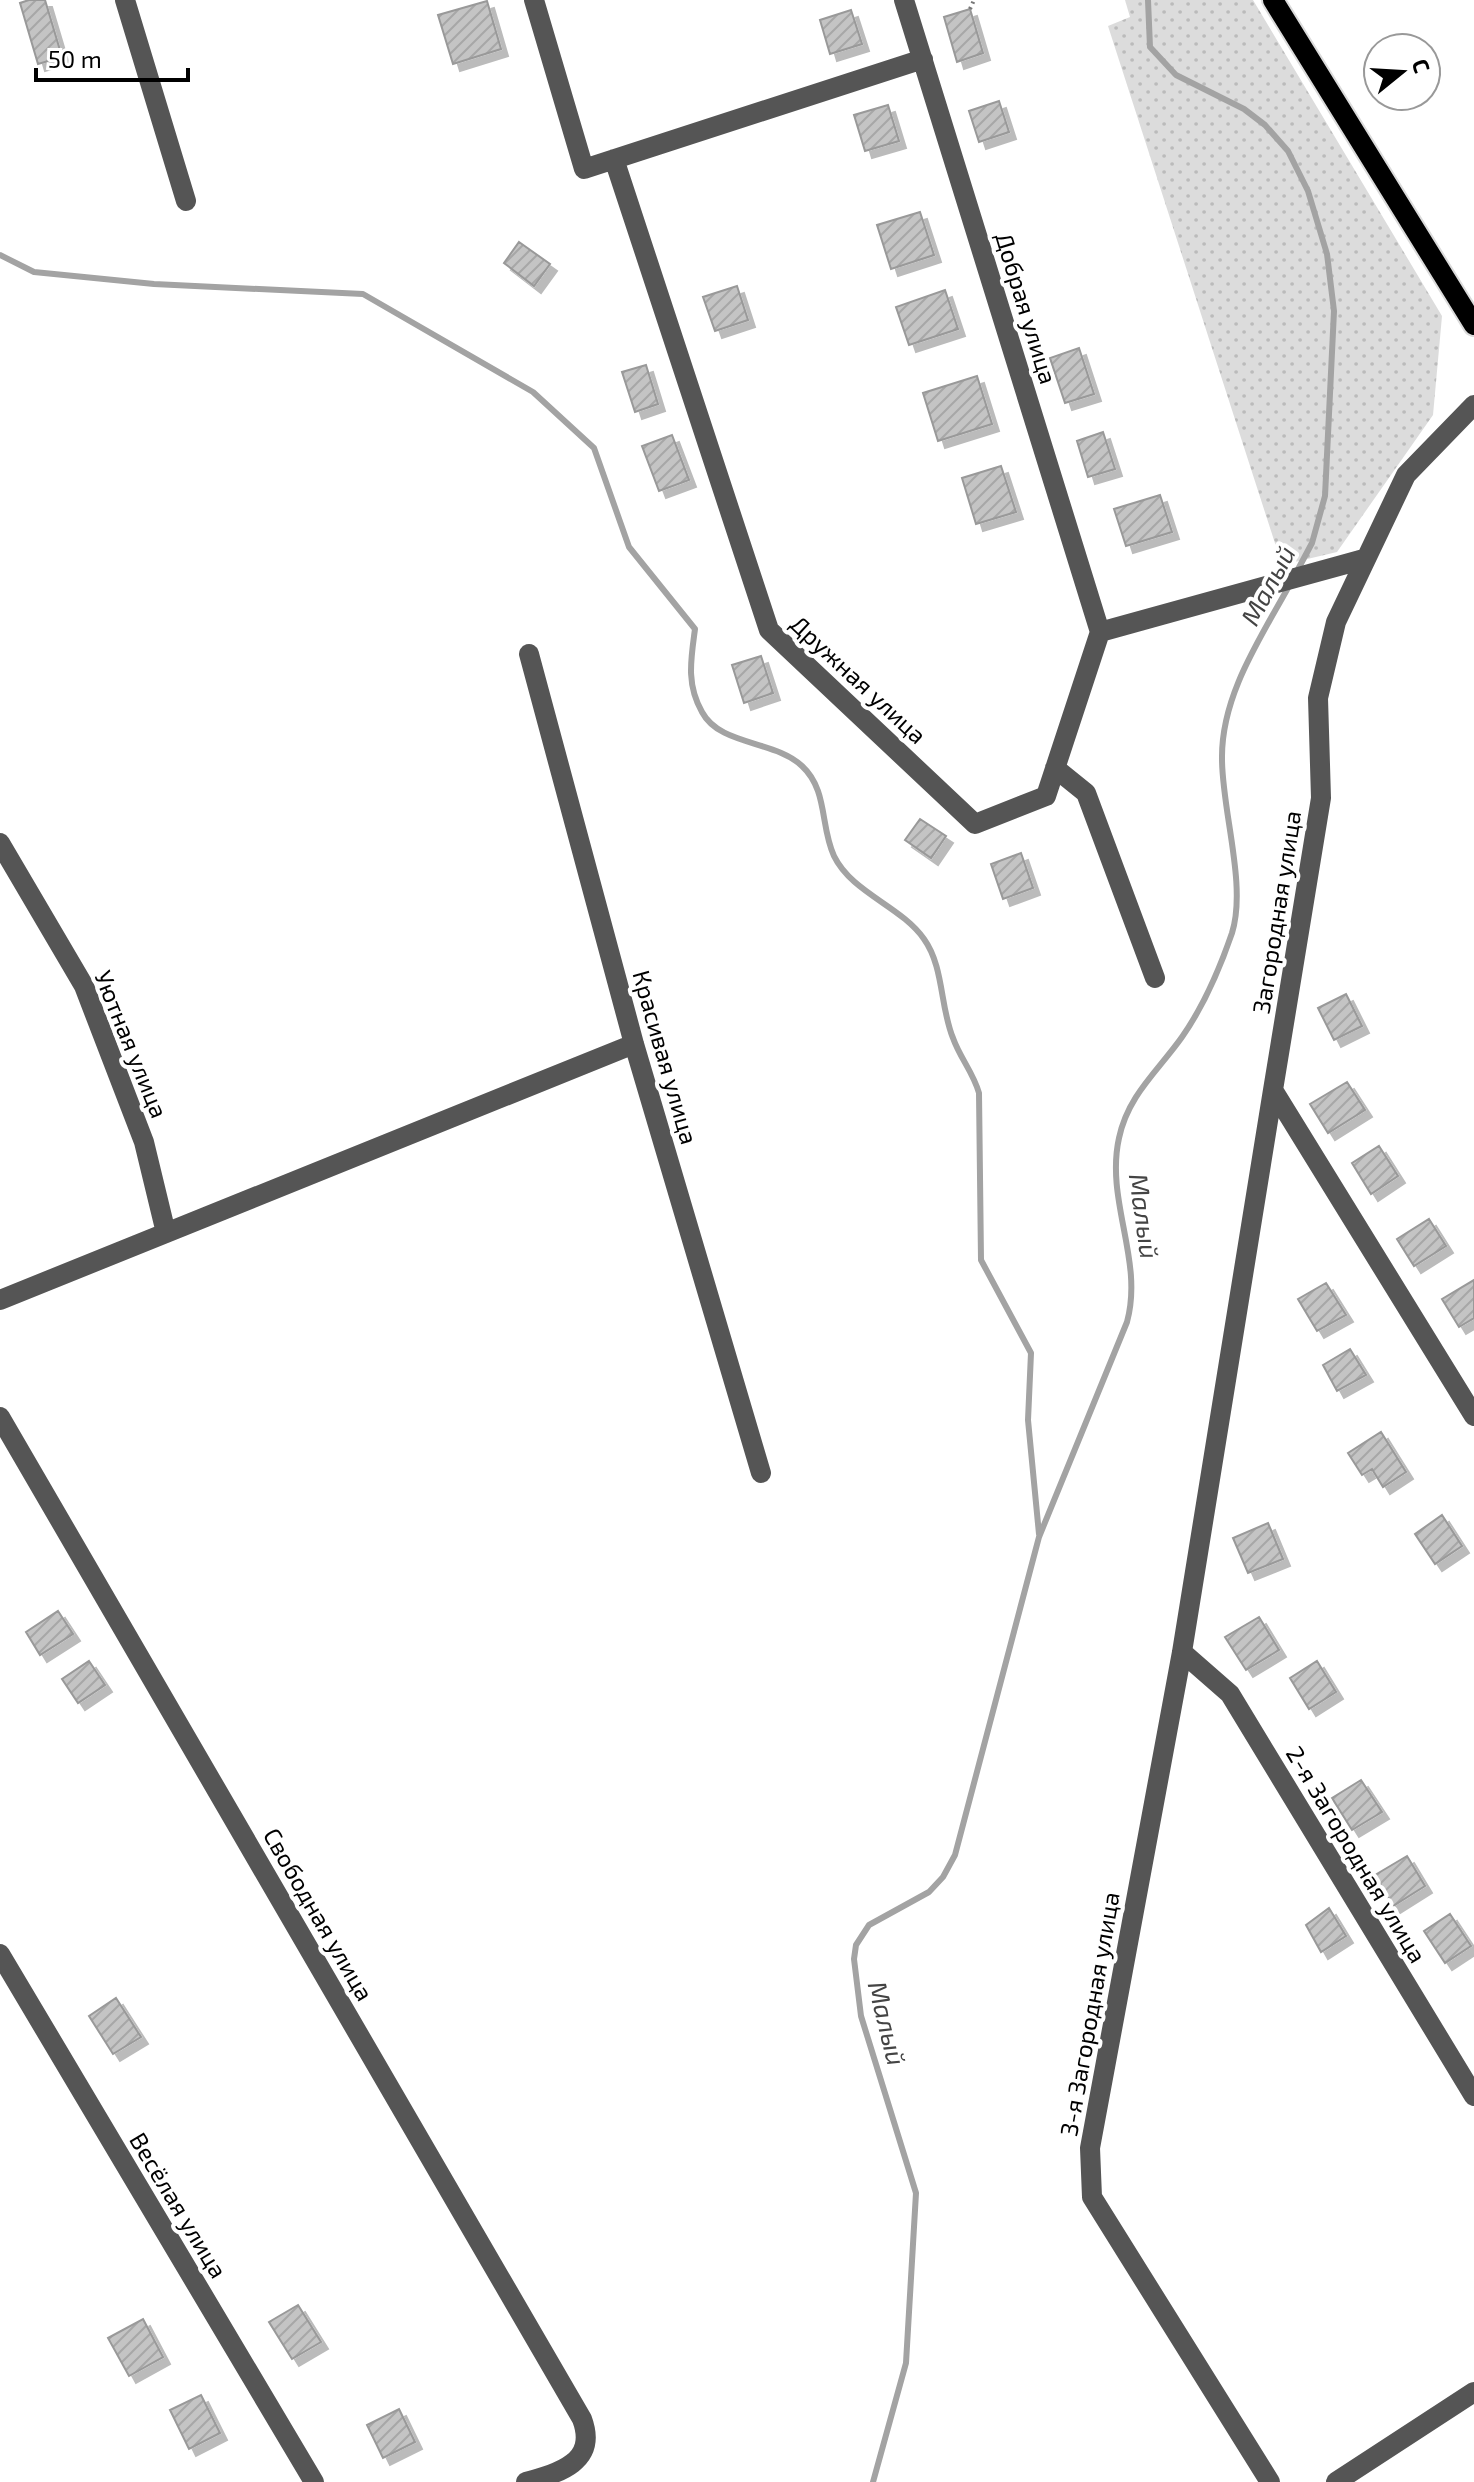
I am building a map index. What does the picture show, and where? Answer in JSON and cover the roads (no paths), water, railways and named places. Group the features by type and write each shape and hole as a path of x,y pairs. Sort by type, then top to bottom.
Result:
{"main road":[{"path":"1273,0 1474,325"}],"street":[{"path":"125,0 186,201"},
{"path":"534,0 584,169 923,59"},
{"name":"Добрая улица","path":"904,0 1100,632"},
{"name":"Дружная улица","path":"614,159 769,630 975,824 1046,796 1100,632"},
{"name":"Загородная улица","path":"1182,1652 1321,798 1318,698 1336,622 1406,475 1474,405"},
{"path":"1100,632 1364,559"},
{"name":"Красивая улица","path":"529,654 634,1044 761,1473"},
{"path":"1055,768 1086,793 1155,978"},
{"name":"Уютная улица","path":"0,843 84,986 144,1142 166,1233"},
{"path":"0,1300 634,1044"},
{"path":"1273,1090 1474,1416"},
{"name":"Свободная улица","path":"0,1417 586,2429 587,2441 582,2455 572,2466 561,2473 526,2482"},
{"name":"2-я Загородная улица","path":"1182,1652 1230,1694 1474,2096"},
{"name":"3-я Загородная улица","path":"1182,1652 1090,2148 1092,2197 1270,2482"},
{"name":"Весёлая улица","path":"0,1954 309,2481"},
{"path":"1336,2482 1474,2392"}],"waterway":[{"name":"Малый","path":"1148,0 1150,47 1176,75 1244,109 1265,125 1288,151 1308,191 1327,254 1334,311 1325,496 1312,543 1296,573"},
{"path":"0,255 34,272 154,284 363,294 533,392 594,448 629,547 695,629 692,681 702,712 721,731 778,751 802,766 816,786 830,845 842,869 864,890 914,927 924,939 935,962 949,1026 979,1093 981,1260 1031,1353 1028,1420 1039,1534"},
{"name":"Малый","path":"873,2482 906,2363 916,2193 861,2016 854,1959 856,1945 869,1925 929,1892 943,1877 955,1855 1039,1537 1127,1322 1131,1276 1117,1185 1119,1138 1137,1096 1197,1013 1232,933 1237,893 1223,779 1223,736 1244,669 1289,586"}]}
